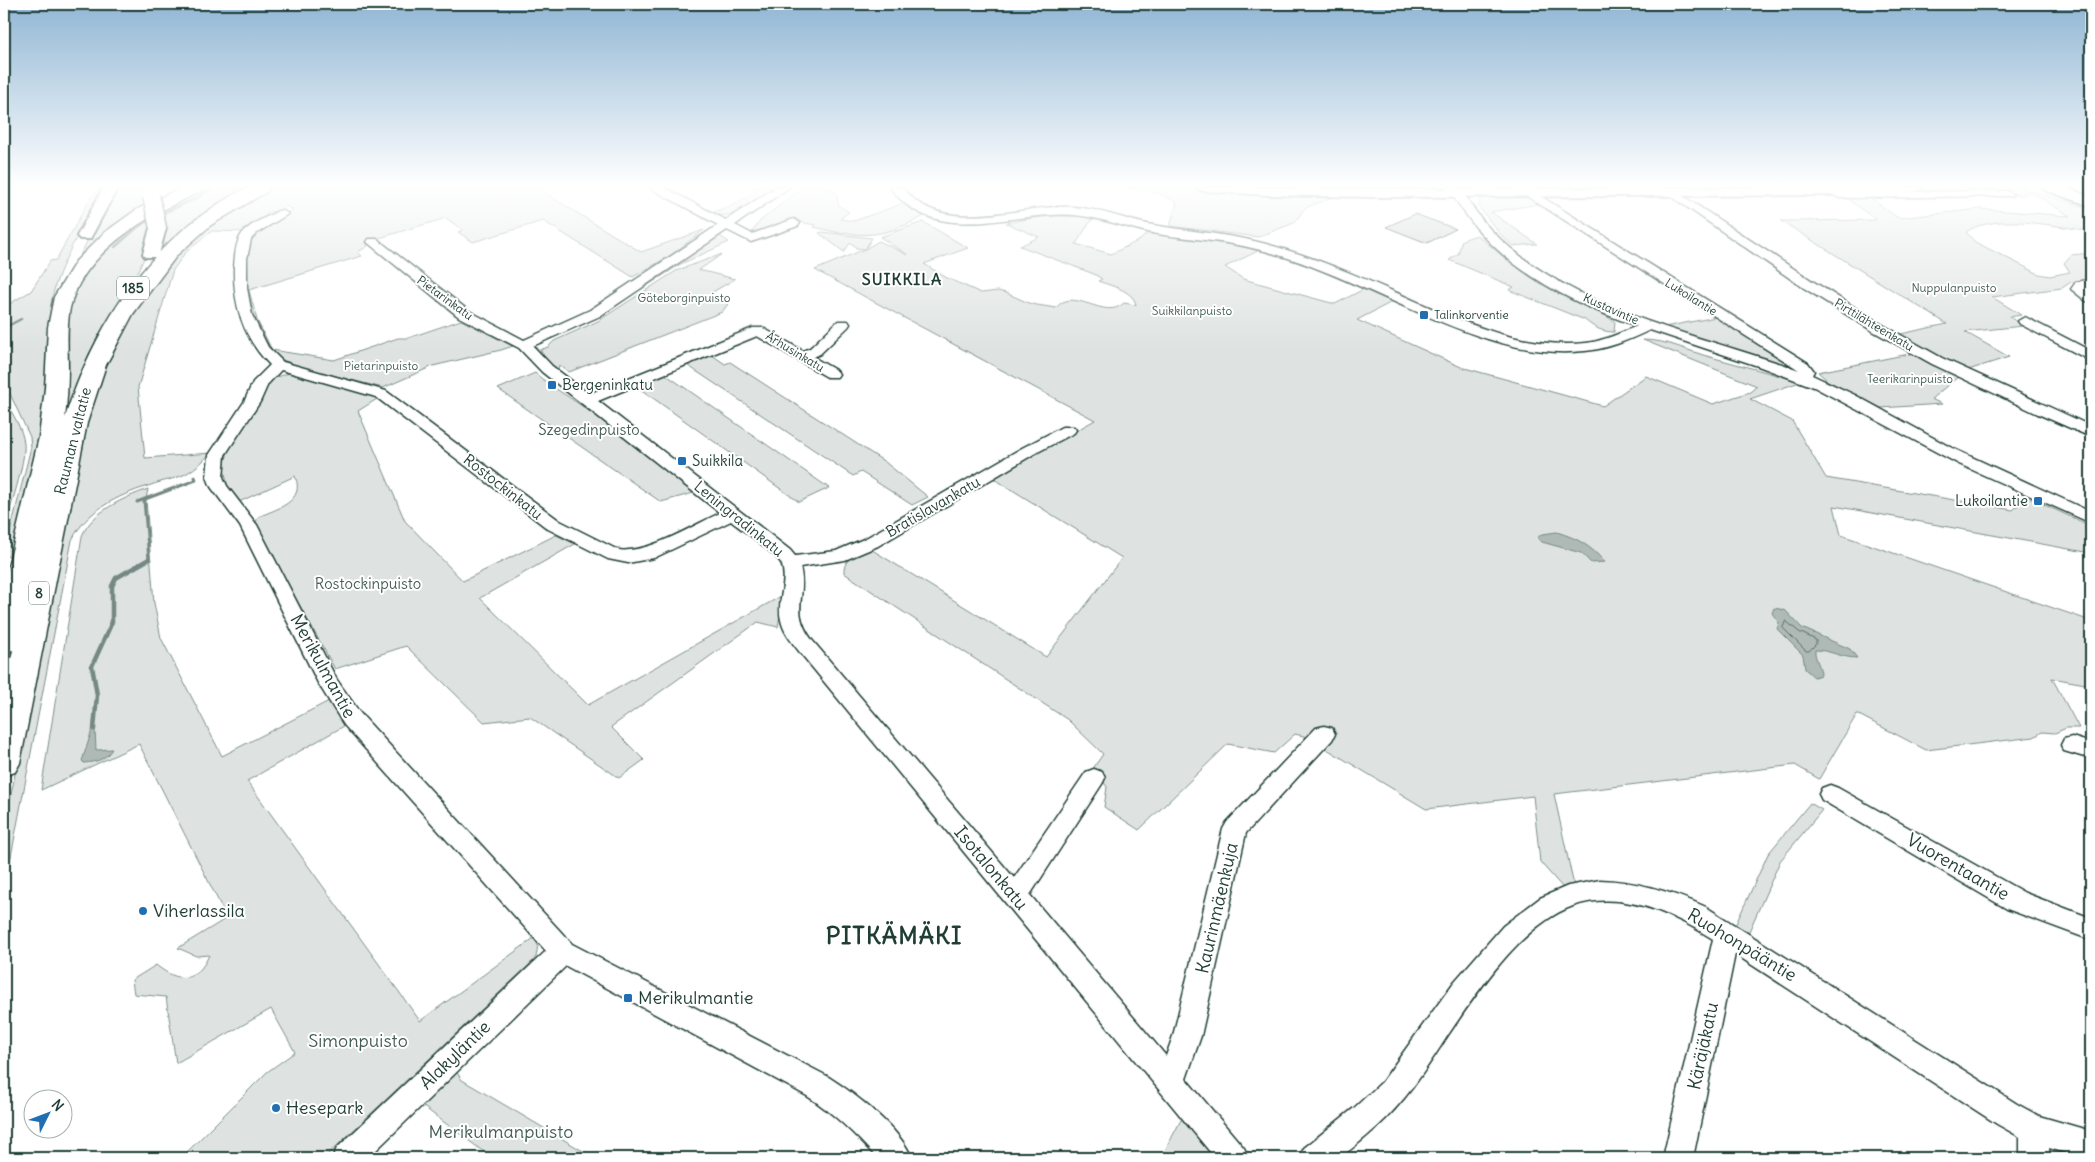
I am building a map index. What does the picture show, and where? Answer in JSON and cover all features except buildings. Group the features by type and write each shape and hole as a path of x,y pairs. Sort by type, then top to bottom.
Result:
{"highway":[{"path":"63,298 70,268 83,241"},
{"name":"Rauman valtatie","path":"4,642 50,442 56,400 63,298 83,264 106,241"},
{"name":"Rauman valtatie","path":"4,763 75,423 97,358 116,323 160,263 181,241"},
{"name":"185","path":"116,323 151,254"}],"main road":[{"name":"185","path":"151,254 154,241"}],"street":[{"path":"244,241 241,259 240,288 244,315 262,349 278,365"},
{"path":"524,345 595,313 703,241"},
{"path":"1239,241 1265,247 1336,271 1469,330 1529,345 1566,349 1592,347 1608,343 1648,326"},
{"name":"Kustavintie","path":"1496,241 1531,268 1595,303 1648,326 1804,377"},
{"name":"Lukoilantie","path":"1603,241 1803,366 1807,371 1804,377"},
{"name":"Pirttilähteenkatu","path":"1745,241 1876,327 1937,361 2091,432"},
{"name":"Pietarinkatu","path":"363,252 376,244 464,314 524,345"},
{"path":"2091,283 2081,285 2078,289 2091,298"},
{"path":"2025,321 2091,357"},
{"path":"802,357 815,351 843,324"},
{"name":"Århusinkatu","path":"588,400 758,331 832,374"},
{"name":"Leningradinkatu","path":"524,345 547,369 779,548 791,562"},
{"name":"Rostockinkatu","path":"278,365 381,394 554,525 614,555 628,557 648,554 734,513"},
{"name":"Merikulmantie","path":"278,365 260,382 252,402 217,455 215,468 219,487 248,525 328,682 352,719 563,952 830,1094 857,1115 897,1158"},
{"path":"1804,377 1850,398 1966,461 2091,518"},
{"name":"Bratislavankatu","path":"791,562 838,556 872,542 1028,451 1068,430"},
{"name":"Isotalonkatu","path":"791,562 793,574 790,616 796,633 1014,897 1234,1158"},
{"name":"Kaurinmäenkuja","path":"1170,1083 1187,1036 1235,829 1324,734"},
{"path":"1014,897 1094,778"},
{"name":"Vuorentaantie","path":"1830,794 2016,901 2050,916 2091,929"},
{"name":"Ruohonpääntie","path":"1314,1158 1344,1136 1392,1092 1415,1063 1474,977 1522,926 1552,904 1569,896 1588,892 1637,895 1683,908 1727,933 1970,1091 2034,1129 2091,1146"},
{"name":"Käräjäkatu","path":"1678,1158 1727,933"},
{"name":"Alakyläntie","path":"347,1158 563,952"},
{"path":"2034,1129 2035,1158"}],"green space":[{"path":"66,241 75,241 55,286 49,316 44,411 35,466 10,556 4,557 31,447 30,437 4,381 4,307 31,291 50,261 56,260"},
{"path":"87,241 106,241 74,267"},
{"path":"115,241 149,241 139,268 122,300 15,670 4,718 4,677 27,572 68,305 86,266"},
{"path":"158,241 182,241 152,263"},
{"path":"189,241 199,241 185,253 173,270 138,387 145,458 211,453 185,474 125,494 94,512 78,529 72,540 4,893 4,830 85,421 102,363 153,280"},
{"name":"Pietarinpuisto","path":"246,241 369,241 366,242 368,246 358,252 362,256 249,290 257,320 272,350 334,360 398,338 408,338 461,320 513,346 433,366 383,388 300,367 273,356 252,321 246,296"},
{"path":"576,241 623,241 641,252 672,241 689,241 671,255 633,277"},
{"path":"712,241 729,242 681,264 595,319"},
{"path":"830,241 870,241 865,249 856,248 850,243 844,252"},
{"name":"Suikkilanpuisto","path":"879,241 908,255 887,241 956,241 968,248 924,264 947,278 981,293 998,291 1031,304 1056,308 1063,302 1071,300 1108,309 1116,308 1124,303 1136,305 1131,296 1126,292 1098,281 1102,279 1094,274 1020,246 1030,241 1078,241 1076,244 1111,254 1137,241 1219,241 1258,251 1225,267 1243,279 1335,304 1364,289 1392,302 1357,320 1461,367 1603,406 1646,376 1713,404 1750,392 1757,386 1643,340 1670,344 1705,356 1800,382 1750,399 1792,421 1826,478 2013,510 2027,497 2091,526 2091,553 1834,506 1841,535 2091,621 2091,685 2052,678 2079,728 2066,728 2055,733 2042,732 2034,737 1926,750 1857,714 1819,779 1795,765 1554,794 1574,886 1563,888 1540,862 1533,796 1426,809 1307,737 1295,734 1274,753 1228,744 1139,830 1104,807 1107,787 1101,778 1090,773 1103,754 1068,720 844,573 848,560 869,548 1046,657 1122,558 993,478 1095,420 815,270"},
{"path":"1462,241 1485,241 1533,277 1602,313 1615,322 1614,332 1599,329 1585,320 1509,290 1514,287 1449,260 1458,254"},
{"path":"1508,241 1533,241 1537,244 1513,246"},
{"name":"Nuppulanpuisto","path":"1814,241 1974,241 2039,274 2050,276 2070,272 2064,263 2071,255 2091,253 2091,278 2071,282 2062,288 1992,297 2021,315 2010,317 2023,326 1965,332 2009,357 1965,371 1896,335 1947,324"},
{"name":"Göteborginpuisto","path":"722,254 699,270 735,279 711,293 728,304 722,312 569,372 559,365 558,370 549,363 540,350 548,347 554,341 598,321 676,271"},
{"path":"1716,317 1799,369 1795,370 1664,327"},
{"name":"Teerikarinpuisto","path":"1914,353 1959,376 1931,399 1942,404 1881,408 1828,381 1818,372"},
{"path":"712,355 725,364 730,362 885,462 928,497 912,505 861,472 853,476 687,365"},
{"name":"Rostockinpuisto","path":"289,373 299,374 368,394 377,399 358,411 405,521 463,581 556,535 575,544 480,598 588,705 783,595 778,627 758,622 611,727 644,760 619,778 530,717 484,722 406,646 335,669 255,525 258,517 281,507 293,498 297,485 295,476 239,502 228,489 224,467 230,444 262,400 265,385 276,377"},
{"name":"Szegedinpuisto","path":"535,373 590,412 594,412 697,492 661,502 498,389"},
{"path":"665,374 829,488 799,502 636,386"},
{"path":"6,401 22,433 24,452 20,474 4,531 4,409"},
{"name":"Simonpuisto","path":"148,489 146,499 154,603 161,638 222,756 329,701 344,726 247,781 420,1021 534,938 538,945 536,957 531,963 324,1158 181,1158 267,1072 295,1052 271,1009 176,1063 166,997 134,994 132,980 156,965 164,971 179,977 193,975 199,971 209,955 196,956 178,948 227,918 139,744 41,790 82,536 93,519 110,506"},
{"path":"1810,803 1822,810 1780,861 1747,936 1734,928 1768,854"},
{"name":"Merikulmanpuisto","path":"456,1071 462,1080 595,1158 492,1158 421,1105"},
{"path":"1182,1118 1216,1158 1161,1158"}],"water":[{"path":"1557,532 1583,543 1605,562 1591,563 1581,553 1542,542 1537,538 1542,534"},
{"path":"1774,608 1785,610 1802,628 1850,649 1857,658 1815,650 1821,675 1814,677 1805,669 1803,655 1777,629 1779,623 1772,613"},
{"path":"95,729 96,750 112,749 100,760 84,763 82,761 92,730"}],"waterway":[{"path":"115,247 122,241"},
{"path":"4,328 21,319"},
{"path":"137,502 196,480 195,477"},
{"path":"144,500 149,559"},
{"path":"94,729 97,695 92,666 112,622 112,586 116,578 149,559"}],"place":[{"name":"Talinkorventie","path":"1424,315"},
{"name":"Bergeninkatu","path":"552,385"},
{"name":"Suikkila","path":"682,461"},
{"name":"Lukoilantie","path":"2038,501"},
{"name":"Viherlassila","path":"143,911"},
{"name":"Merikulmantie","path":"628,998"},
{"name":"Hesepark","path":"276,1108"}],"district":[{"name":"SUIKKILA","path":"902,279"},
{"name":"PITKÄMÄKI","path":"894,936"}]}
